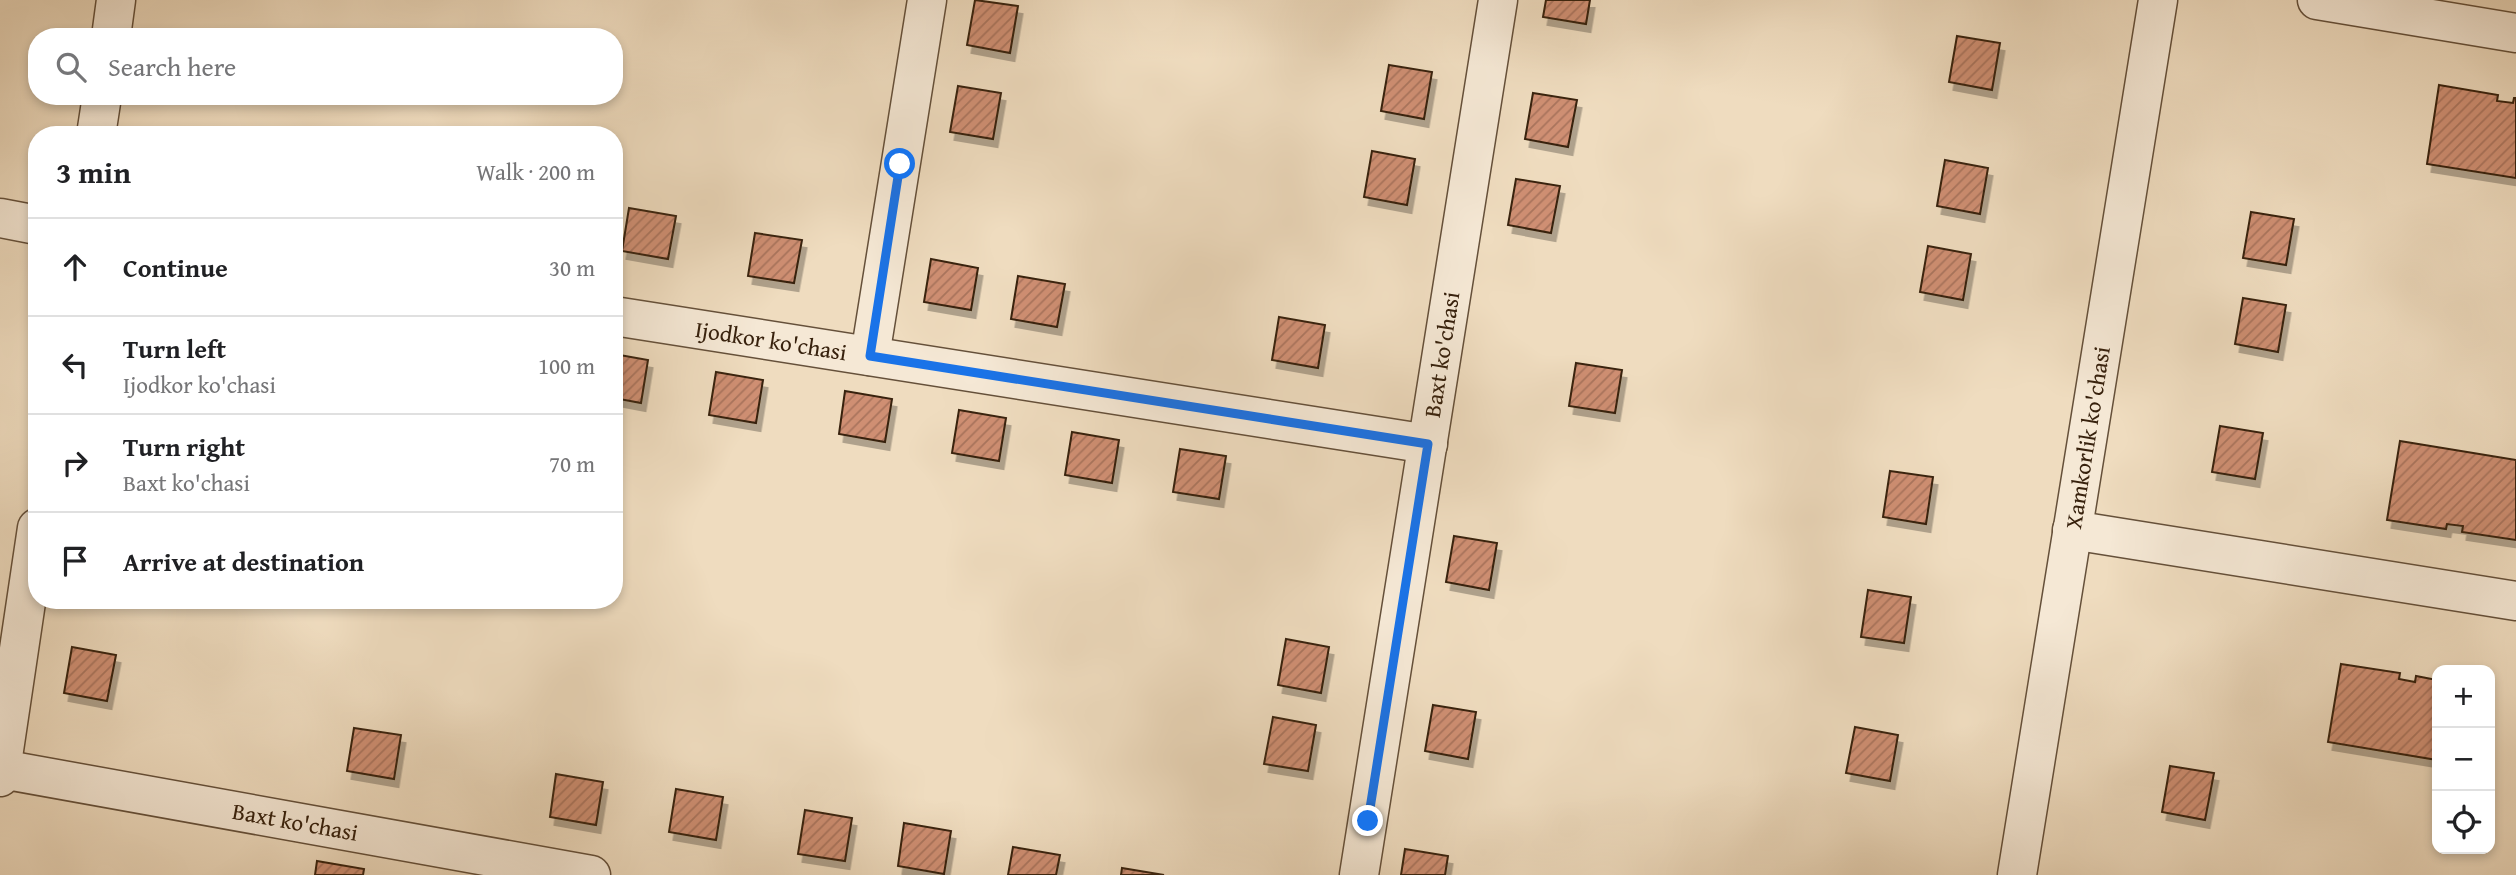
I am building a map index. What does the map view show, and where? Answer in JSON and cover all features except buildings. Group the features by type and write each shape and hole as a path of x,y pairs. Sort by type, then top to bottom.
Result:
{"street":[{"path":"112,28 116,0"},
{"path":"870,356 927,0"},
{"name":"Baxt ko'chasi","path":"1359,875 1497,0"},
{"name":"Xamkorlik ko'chasi","path":"2017,875 2158,0"},
{"path":"2317,0 2516,33"},
{"path":"97,126 101,105"},
{"path":"0,218 28,223"},
{"name":"Ijodkor ko'chasi","path":"623,317 1428,444"},
{"path":"2072,530 2516,601"},
{"path":"1,773 28,589"},
{"name":"Baxt ko'chasi","path":"1,773 591,875"}],"route":[{"path":"900,164 870,356 1428,444 1368,821"}]}
